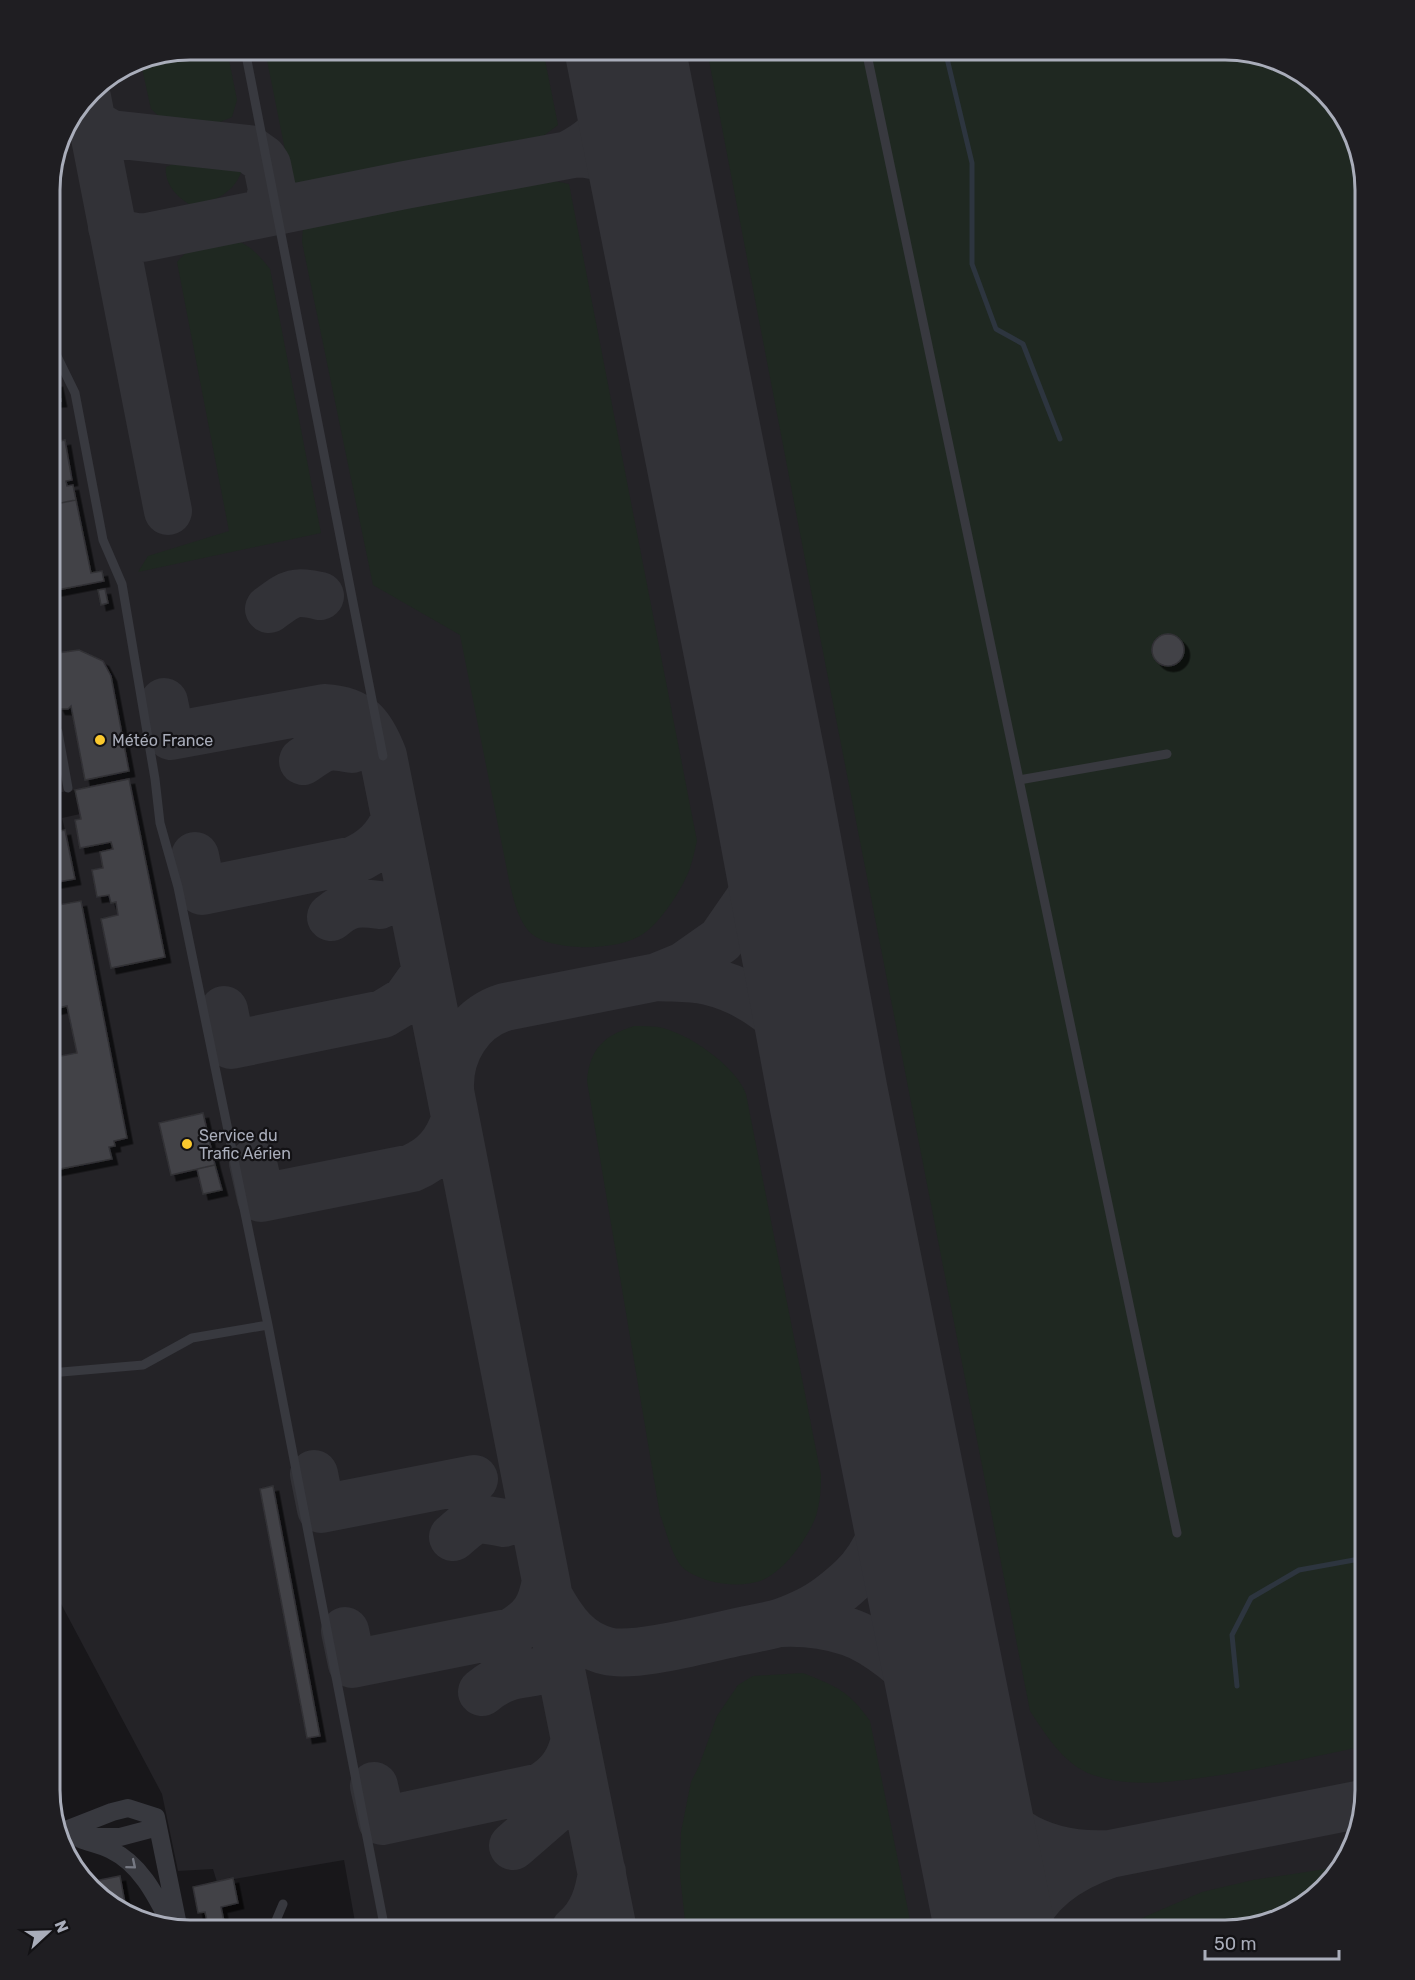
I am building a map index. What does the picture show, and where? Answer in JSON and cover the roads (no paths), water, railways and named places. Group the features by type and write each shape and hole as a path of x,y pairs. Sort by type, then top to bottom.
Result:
{"street":[{"path":"66,1830 128,1808 157,1822"},
{"path":"71,1838 120,1837 157,1822"},
{"path":"157,1822 177,1920"},
{"path":"71,1838 111,1850 140,1872 157,1896 168,1918"}],"lane":[{"path":"247,60 383,756"},
{"path":"868,60 1177,1533"},
{"path":"60,362 75,393 103,540 122,584 155,779 160,823 178,887 268,1325 383,1920"},
{"path":"60,743 68,788"},
{"path":"1019,780 1167,754"},
{"path":"60,1372 143,1365 192,1338 268,1325"},
{"path":"277,1920 284,1904"}],"waterway":[{"path":"947,60 972,163 972,264 996,329 1023,344 1060,439"},
{"path":"1237,1686 1232,1635 1251,1598 1299,1570 1355,1560"}],"place":[{"name":"Météo France","path":"100,740"},
{"name":"Service du Trafic Aérien","path":"187,1144"}]}
